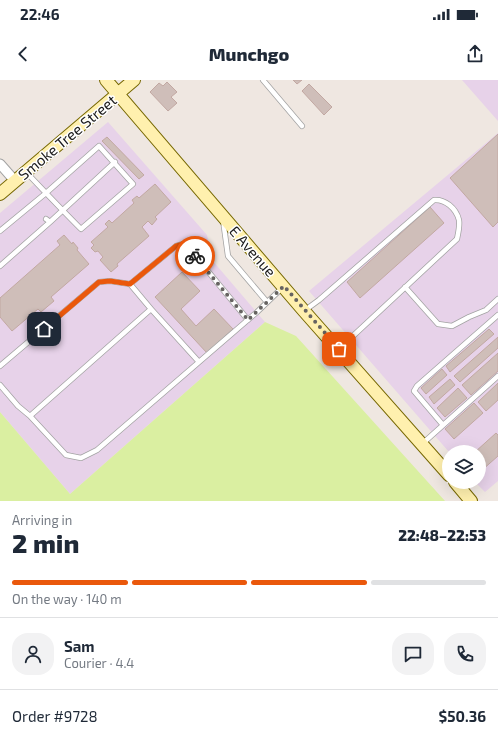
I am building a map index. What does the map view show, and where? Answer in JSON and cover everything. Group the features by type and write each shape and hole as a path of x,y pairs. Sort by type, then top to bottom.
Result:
{"street":[{"name":"E Avenue","path":"106,80 304,311 442,467"},
{"name":"Smoke Tree Street","path":"0,194 134,80"},
{"path":"0,164 15,181"},
{"path":"461,489 471,501"}],"lane":[{"path":"263,80 302,126"},
{"path":"0,231 35,205 46,193 99,146 116,162 133,184 81,229 63,211 46,193 26,172"},
{"path":"0,266 48,221 63,211 116,162"},
{"path":"304,311 319,300 434,200 448,203 454,210 459,220 457,239 339,349"},
{"path":"222,214 228,256 267,302"},
{"path":"130,284 176,246 183,244 188,247 248,320"},
{"path":"0,366 99,282 110,281 130,284 199,362"},
{"path":"0,385 18,406 30,416 66,455 81,458 97,450 248,320 284,286"},
{"path":"405,287 438,324 452,326 486,310 498,299"},
{"path":"30,416 152,309"},
{"path":"443,426 414,391 416,386 498,315"},
{"path":"422,444 498,376"}],"shaded area":[{"path":"462,80 498,80 498,121"},
{"path":"108,122 207,235 212,260 265,322 70,494 0,412 0,213"},
{"path":"498,133 498,481 485,492 482,489 486,489 486,445 443,445 309,291"}],"green space":[{"path":"265,322 296,336 445,501 0,501 0,412 70,494"}],"building":[{"path":"293,80 302,80 297,84"},
{"path":"167,82 177,92 171,97 177,103 168,111 150,92 159,83 163,86"},
{"path":"309,84 332,107 324,115 302,91"},
{"path":"498,134 498,222 493,227 450,178"},
{"path":"107,137 144,175 139,179 102,141"},
{"path":"155,184 171,202 155,217 157,219 152,225 148,221 142,227 149,236 117,264 118,266 111,272 100,260 103,257 98,251 95,252 91,248 94,245 91,242 108,227 105,224 109,220 112,223 134,203 132,200 137,196 139,198"},
{"path":"430,207 444,223 360,298 347,282"},
{"path":"64,235 72,244 73,242 78,248 77,250 89,264 51,297 54,301 41,312 38,309 12,331 0,317 0,298 60,245 57,241"},
{"path":"182,272 200,291 181,309 196,326 214,309 233,329 207,353 155,297"},
{"path":"489,329 494,334 450,372 446,366"},
{"path":"498,337 498,348 460,382 454,376"},
{"path":"498,353 498,371 471,395 462,385"},
{"path":"442,369 447,375 426,394 421,388"},
{"path":"450,379 455,385 434,404 429,397"},
{"path":"498,383 498,400 486,411 478,402"},
{"path":"458,388 467,398 445,417 437,408"},
{"path":"474,403 483,413 454,439 445,429"},
{"path":"496,433 498,435 498,456 486,467 486,445 483,445"}],"way so far":[{"path":"195,256 248,320 284,286 304,311 339,349"}],"route":[{"path":"44,329 99,282 110,281 130,284 176,246 183,244 188,247 195,256"}]}
